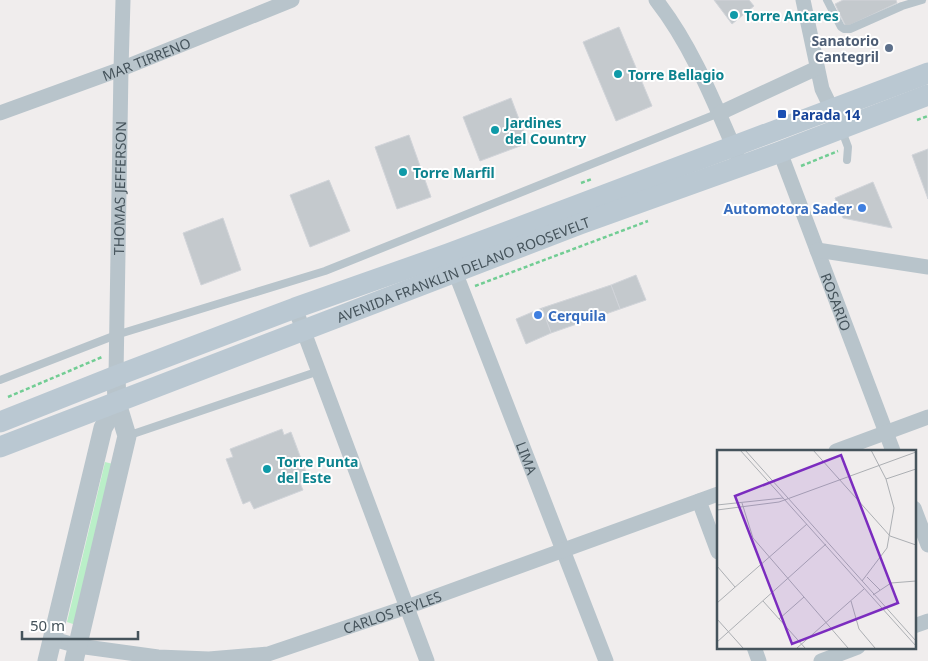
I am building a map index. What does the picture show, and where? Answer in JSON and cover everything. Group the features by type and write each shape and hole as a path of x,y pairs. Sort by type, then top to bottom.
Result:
{"main road":[{"name":"AVENIDA FRANKLIN DELANO ROOSEVELT","path":"0,447 304,330 452,263 737,156 831,109 928,74"},
{"name":"AVENIDA FRANKLIN DELANO ROOSEVELT","path":"737,156 780,152 928,95"},
{"name":"AVENIDA FRANKLIN DELANO ROOSEVELT","path":"0,422 295,308 452,263"}],"street":[{"name":"THOMAS JEFFERSON","path":"116,376 121,69 124,0"},
{"name":"MAR TIRRENO","path":"0,113 121,69 292,0"},
{"path":"656,0 669,17 708,87 737,156"},
{"path":"803,0 823,91 842,129"},
{"path":"720,113 817,68"},
{"name":"ROSARIO","path":"780,152 893,450"},
{"path":"817,250 928,267"},
{"name":"LIMA","path":"452,263 606,661"},
{"path":"295,308 428,661"},
{"path":"76,653 127,436 117,403 116,376"},
{"path":"48,661 103,428 117,403"},
{"path":"839,450 928,417"},
{"name":"CARLOS REYLES","path":"53,639 76,653 209,659 268,654 407,607 717,494"},
{"path":"699,501 717,549"},
{"path":"916,513 928,545"},
{"path":"916,625 928,621"},
{"path":"754,648 759,661"},
{"path":"821,661 855,648"}],"lane":[{"path":"827,0 841,27 844,29 850,29 902,6 922,0"},
{"path":"0,380 116,335 325,271 720,113"},
{"path":"842,129 848,147 847,160"},
{"path":"127,436 320,371"}],"green space":[{"path":"105,462 113,464 76,625 67,622"}],"building":[{"name":"Torre Antares","path":"714,0 749,0 754,6 732,24"},
{"path":"843,0 896,0 897,3 846,27 835,4"},
{"name":"Torre Bellagio","path":"619,27 652,106 616,121 583,42"},
{"name":"Jardines del Country","path":"511,98 528,143 480,161 463,117"},
{"name":"Torre Marfil","path":"409,135 431,197 397,209 375,147"},
{"path":"928,149 928,199 912,155"},
{"path":"329,180 350,231 310,247 290,195"},
{"name":"Automotora Sader","path":"873,182 892,228 843,218 835,198"},
{"path":"223,218 241,270 201,285 183,233"},
{"path":"636,275 646,300 620,309 611,285"},
{"path":"611,285 620,309 551,333 542,308"},
{"path":"542,308 551,333 526,344 516,319"},
{"name":"Torre Punta del Este","path":"282,429 284,435 291,432 309,480 300,483 303,490 254,509 250,501 243,504 226,459 233,457 230,449"}],"place":[{"name":"Torre Antares","path":"734,15"},
{"name":"Sanatorio Cantegril","path":"889,48"},
{"name":"Torre Bellagio","path":"618,74"},
{"name":"Parada 14","path":"782,114"},
{"name":"Jardines del Country","path":"495,130"},
{"name":"Torre Marfil","path":"403,172"},
{"name":"Automotora Sader","path":"862,208"},
{"name":"Cerquila","path":"538,315"},
{"name":"Torre Punta del Este","path":"267,469"}]}
